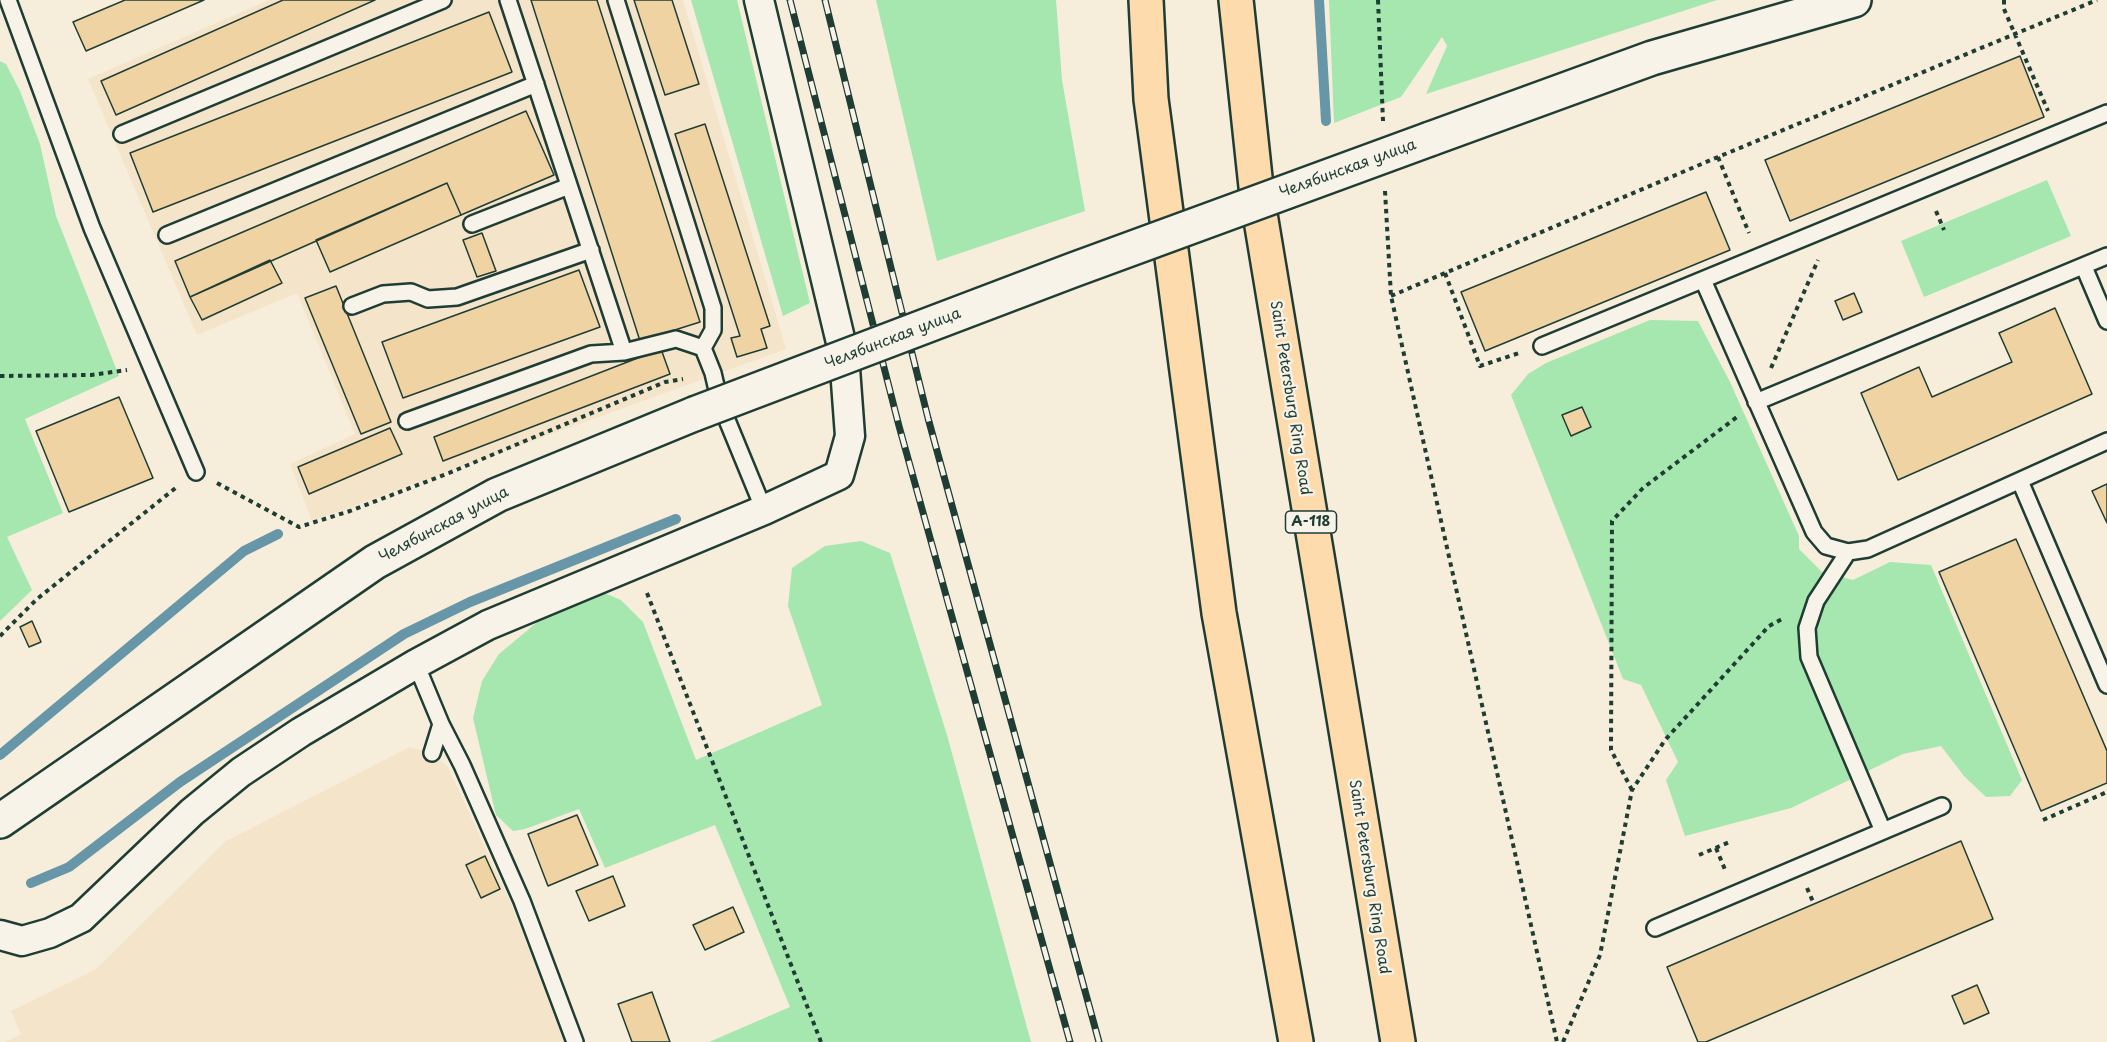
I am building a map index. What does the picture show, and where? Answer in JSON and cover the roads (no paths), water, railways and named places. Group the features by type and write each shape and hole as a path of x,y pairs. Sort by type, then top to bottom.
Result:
{"highway":[{"path":"1146,0 1151,99 1219,613 1296,1042"},
{"name":"Saint Petersburg Ring Road","path":"1236,0 1257,196 1398,1042"}],"street":[{"path":"0,935 22,940 50,933 81,918 192,812 241,772 301,732 416,664 488,626 764,510 839,475 850,436 844,355 759,0"},
{"name":"Челябинская улица","path":"0,821 375,561 497,495 707,408 1073,270 1652,57 1854,0"}],"lane":[{"path":"8,0 92,228 196,472"},
{"path":"122,134 443,0"},
{"path":"508,0 624,352"},
{"path":"616,0 713,308 713,330 703,348 707,408 764,510"},
{"path":"167,235 536,84"},
{"path":"1542,346 2107,113"},
{"path":"472,224 569,186"},
{"path":"352,306 383,294 411,292 428,299 457,297 591,250"},
{"path":"1756,402 2107,256"},
{"path":"2084,267 2107,321"},
{"path":"1702,280 1814,532 1826,546 1848,552 1868,549 2107,441"},
{"path":"407,421 591,354 624,352 676,339 703,348"},
{"path":"707,408 844,355"},
{"path":"2020,481 2107,685"},
{"path":"1848,552 1816,601 1808,628 1809,657 1883,831"},
{"path":"416,664 522,901 575,1042"},
{"path":"432,753 441,724"},
{"path":"1655,928 1942,806"}],"waterway":[{"path":"1319,0 1326,121"},
{"path":"31,883 69,867 180,782 404,634 470,602 676,519"},
{"path":"0,755 244,551 278,534"}],"railway":[{"path":"790,0 899,426 1070,1042"},
{"path":"825,0 928,418 1099,1042"}]}
